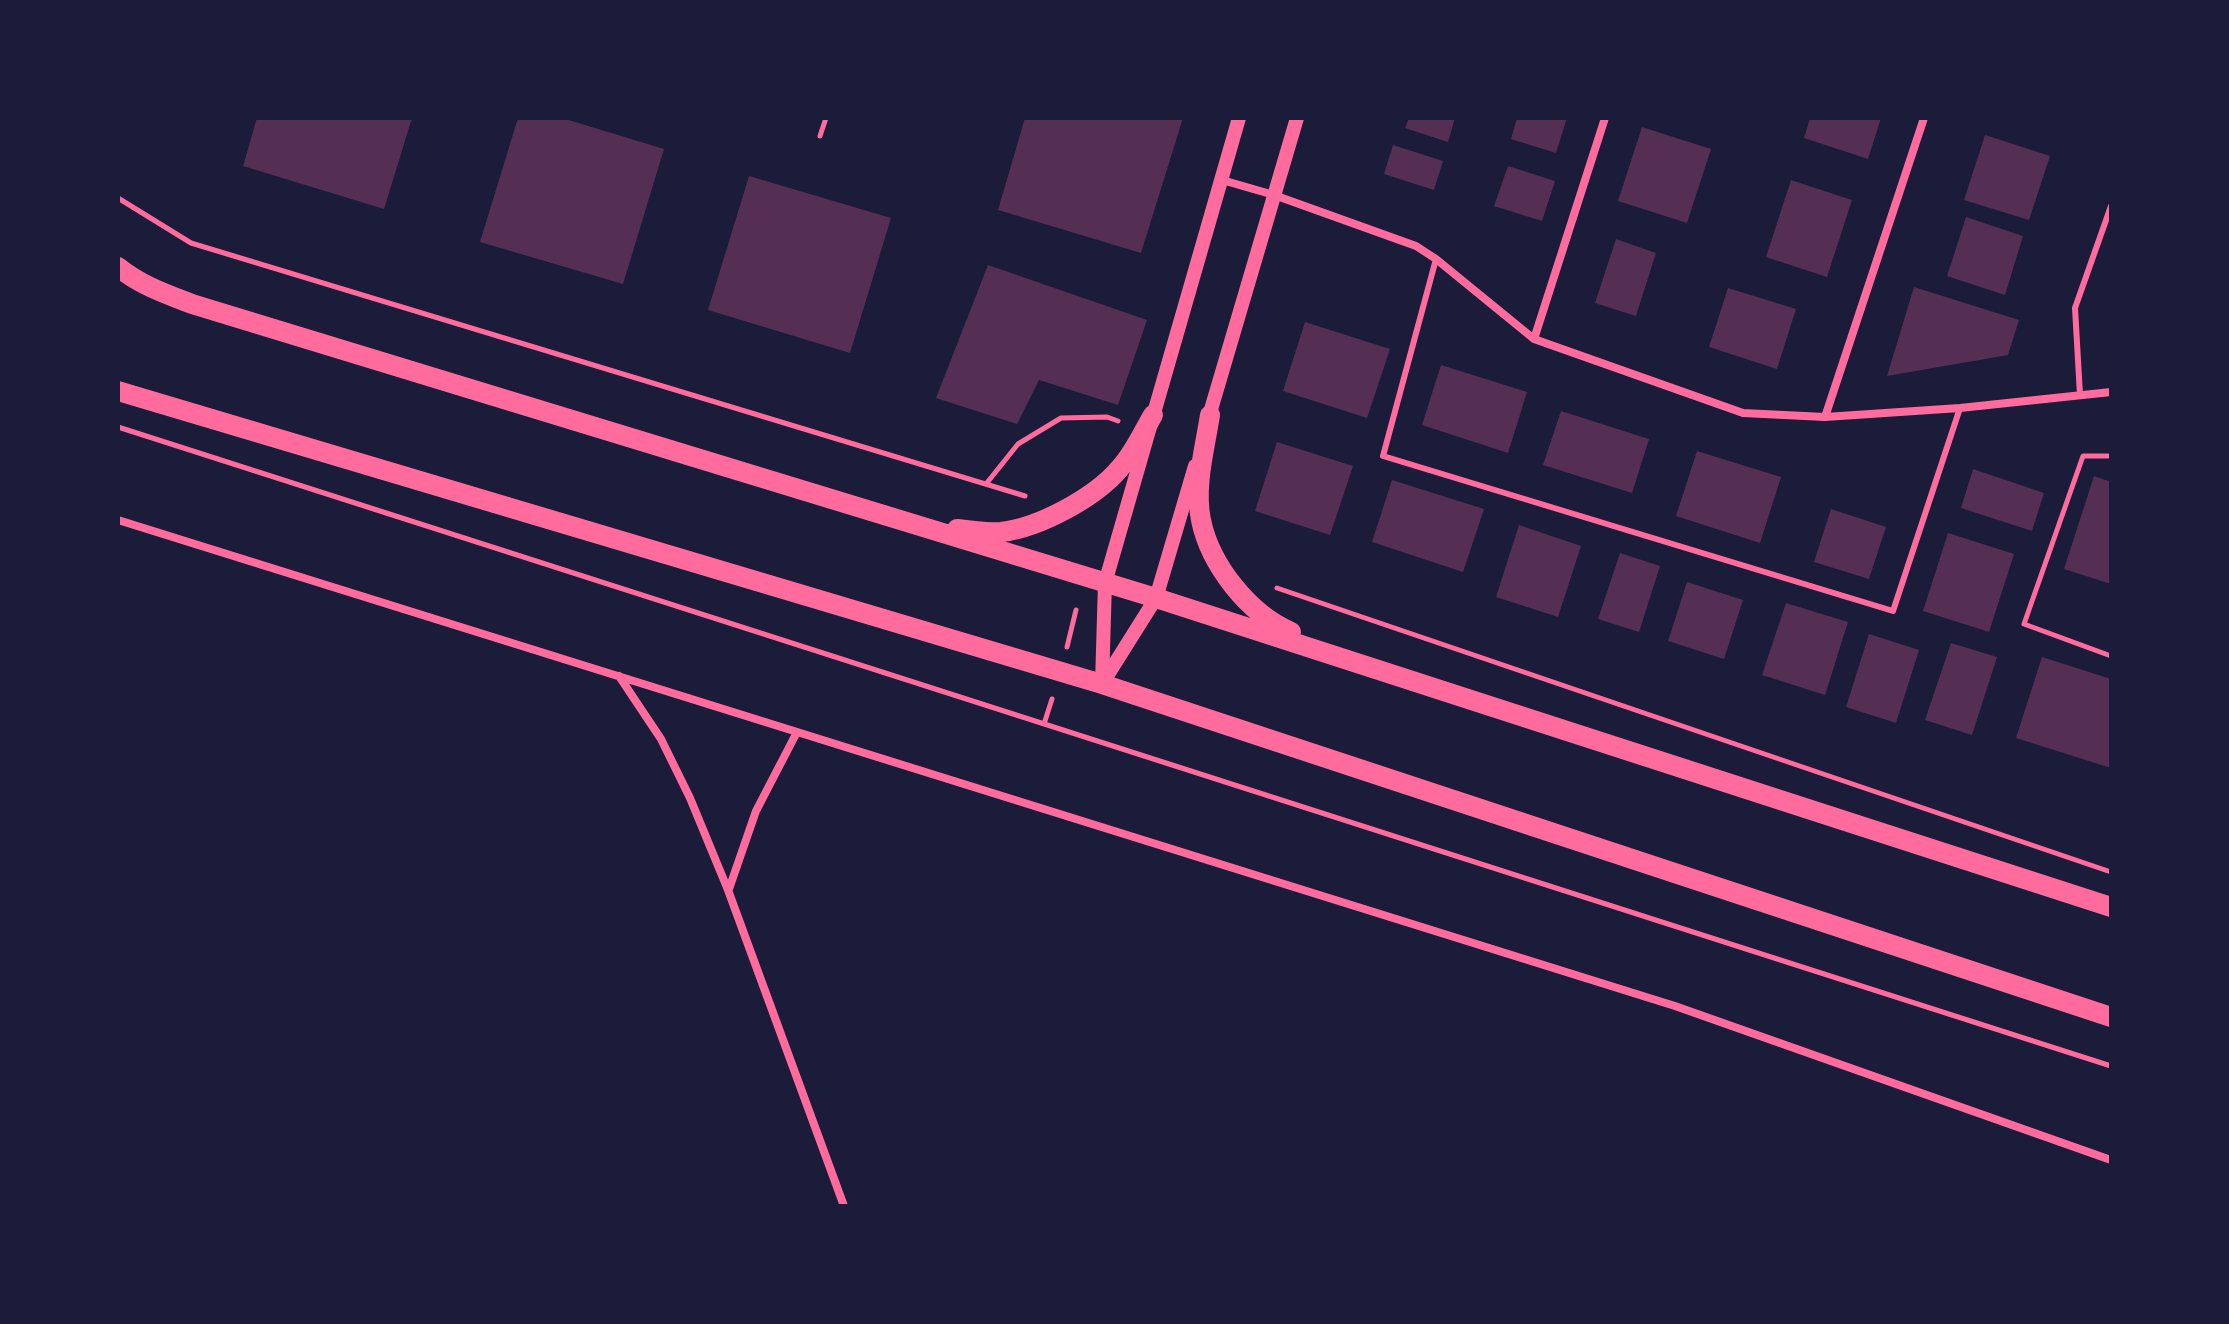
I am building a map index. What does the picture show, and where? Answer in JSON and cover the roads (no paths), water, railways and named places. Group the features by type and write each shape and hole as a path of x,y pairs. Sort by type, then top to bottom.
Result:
{"main road":[{"path":"118,267 131,278 192,304 1156,598 2111,907"},
{"path":"118,391 1102,684 2111,1017"},
{"path":"1210,415 1199,483 1201,520 1215,559 1231,584 1281,628 1361,663"},
{"path":"900,519 1001,532 1052,515 1106,484 1123,465 1148,423"}],"street":[{"path":"1102,684 1105,583 1148,423 1239,118"},
{"path":"1102,684 1156,598 1297,118"},
{"path":"1534,339 1605,118"},
{"path":"1825,417 1924,118"},
{"path":"1222,180 1274,195 1416,246 1534,339 1743,413 1825,417 1960,408 2111,392"},
{"path":"118,520 1675,1006 2111,1160"},
{"path":"619,676 661,739 690,798 728,890 844,1206"},
{"path":"728,890 756,811 797,732"}],"lane":[{"path":"2080,395 2075,308 2111,206"},
{"path":"1436,259 1383,456 1893,611 1960,408"}]}
